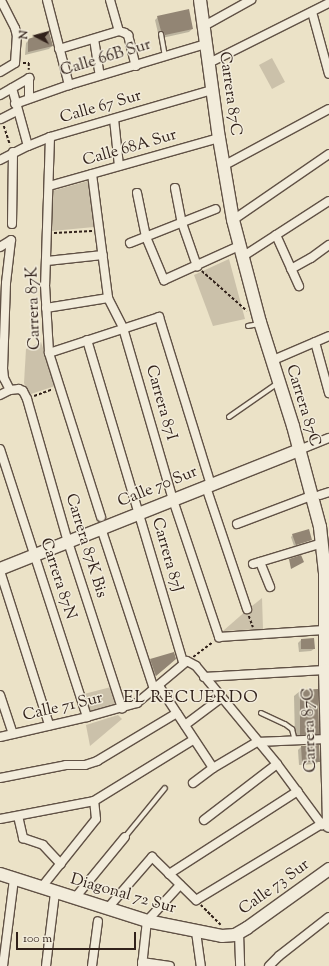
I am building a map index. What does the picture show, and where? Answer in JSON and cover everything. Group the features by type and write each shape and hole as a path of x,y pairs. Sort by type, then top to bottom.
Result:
{"street":[{"path":"46,0 69,85"},
{"path":"110,0 119,31"},
{"name":"Carrera 87C","path":"200,0 223,166 254,325 271,361 315,496 320,527 325,574 324,630 325,670 327,684 327,822"},
{"path":"204,26 251,0"},
{"path":"209,63 329,3"},
{"path":"0,72 15,63 16,28 2,6"},
{"path":"312,12 329,74"},
{"path":"59,49 119,31 128,35 136,66"},
{"path":"94,39 100,75"},
{"name":"Calle 66B Sur","path":"1,119 29,97 206,44"},
{"path":"0,95 29,78 29,97"},
{"path":"12,88 28,146"},
{"name":"Calle 67 Sur","path":"0,160 13,152 50,138 212,90"},
{"path":"223,166 329,109"},
{"path":"114,119 119,166"},
{"name":"Carrera 87K","path":"50,138 46,308 49,353 101,523 156,687 177,713 193,740 213,768"},
{"name":"Calle 68A Sur","path":"49,186 219,138"},
{"path":"12,224 13,152"},
{"path":"233,220 329,154"},
{"name":"Carrera 87I","path":"92,174 108,298 123,328 173,500 219,637"},
{"path":"175,188 182,223 197,266"},
{"path":"137,193 146,237 164,280 197,266 240,252 276,235 329,201"},
{"path":"130,243 216,209"},
{"path":"276,235 299,286"},
{"path":"0,247 11,240 3,285 2,328 2,370 10,390"},
{"path":"291,269 311,258 329,245"},
{"path":"311,258 329,252"},
{"path":"47,261 103,255"},
{"path":"46,308 108,298"},
{"path":"49,353 158,317 208,486 247,610"},
{"path":"271,361 329,336"},
{"name":"Carrera 87J","path":"87,340 185,662"},
{"path":"315,342 329,393"},
{"path":"0,395 10,390 19,389 25,395"},
{"name":"Carrera 87K Bis","path":"25,395 68,542 122,708"},
{"name":"Calle 70 Sur","path":"0,570 68,542 101,523 139,513 329,438"},
{"name":"Carrera 87N","path":"0,449 87,718"},
{"path":"237,524 329,492"},
{"path":"270,587 256,563 322,543"},
{"path":"0,570 49,725"},
{"path":"219,637 324,630"},
{"path":"107,910 152,857 196,900 327,822 298,791 196,666 185,662"},
{"name":"Calle 71 Sur","path":"0,737 49,725 87,718 137,703 185,662"},
{"path":"204,677 325,670"},
{"path":"0,695 13,734"},
{"path":"185,725 221,698"},
{"path":"0,778 66,765 85,765 98,761 177,713"},
{"path":"193,783 213,768 257,742 295,742 327,739"},
{"path":"0,819 94,801 193,740"},
{"path":"204,820 277,764"},
{"path":"169,874 298,791"},
{"path":"41,888 96,818 94,801"},
{"path":"18,816 23,838 43,845 61,864"},
{"path":"74,899 125,837"},
{"name":"Calle 73 Sur","path":"235,934 329,869"},
{"name":"Diagonal 72 Sur","path":"0,874 107,910 148,921 217,936 235,934"},
{"path":"3,966 14,879"},
{"path":"170,966 142,964 148,921 180,885"},
{"path":"46,966 56,893"},
{"path":"269,966 278,956 329,917"},
{"path":"92,966 98,921"},
{"path":"196,932 201,966"},
{"path":"235,934 240,966"}],"lane":[{"path":"161,34 165,56"},
{"path":"229,417 278,383"},
{"path":"262,713 292,729 295,742"},
{"path":"125,837 165,788"}],"path":[{"path":"1,119 13,152"},
{"path":"48,233 99,230"},
{"path":"197,266 250,313"},
{"path":"25,395 59,386"},
{"path":"247,610 255,635"},
{"path":"185,662 219,637"},
{"path":"196,900 235,934"}],"shaded area":[{"path":"272,58 285,82 272,89 259,65"},
{"path":"88,181 94,227 52,231 52,191"},
{"path":"229,259 245,319 213,326 194,275"},
{"path":"41,342 55,386 28,395 24,383 26,349"},
{"path":"262,598 263,629 223,631 247,610"},
{"path":"111,687 117,705 90,713 84,694"},
{"path":"118,715 122,719 90,746 86,725"}],"building":[{"path":"189,9 193,29 165,35 163,31 161,31 157,16"},
{"path":"49,32 53,46 28,52 28,39"},
{"path":"309,529 312,540 296,545 292,534"},
{"path":"301,555 304,562 291,569 289,559"},
{"path":"314,638 315,649 301,649 301,639"},
{"path":"174,652 176,659 156,676 150,659"},
{"path":"318,689 319,734 300,735 300,690"},
{"path":"319,745 320,762 302,762 301,746"}],"district":[{"name":"EL RECUERDO","path":"191,699"}]}
